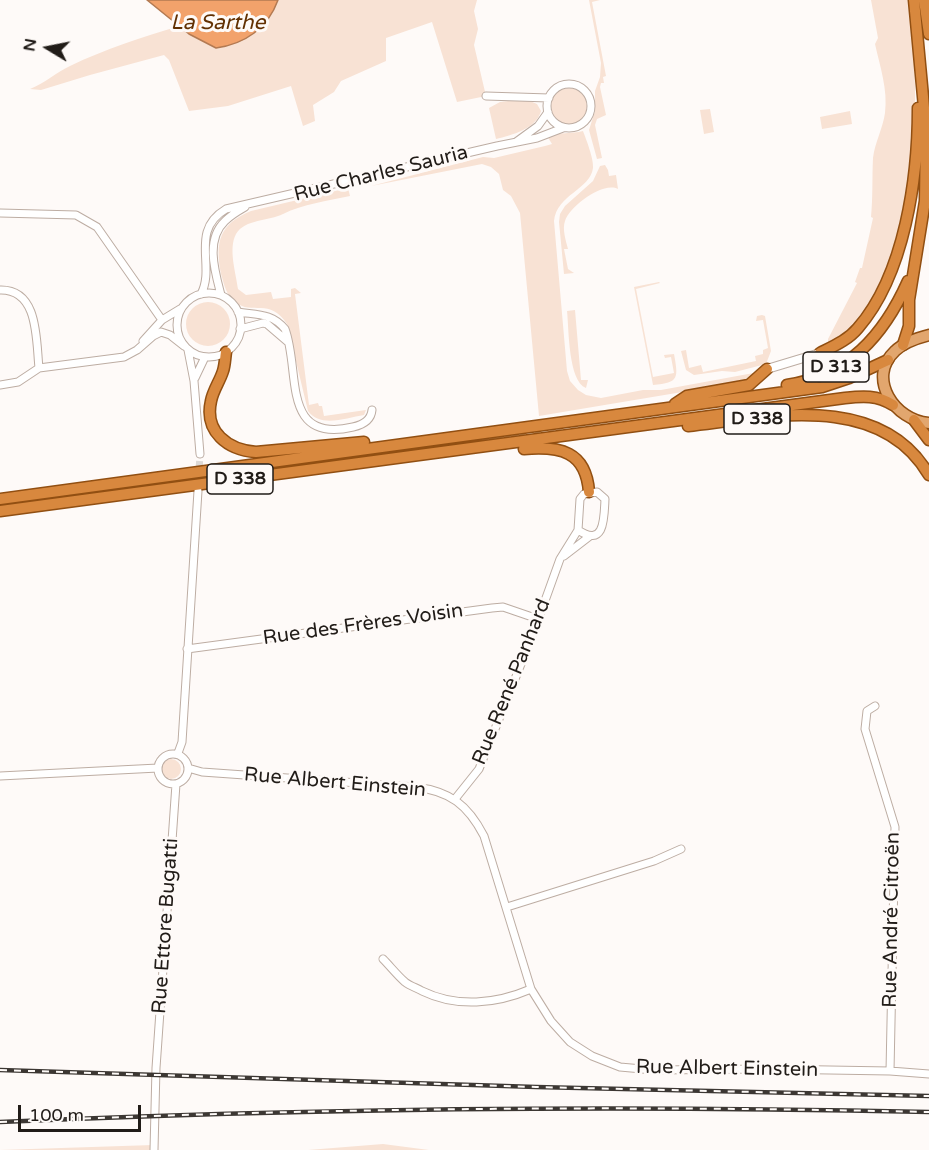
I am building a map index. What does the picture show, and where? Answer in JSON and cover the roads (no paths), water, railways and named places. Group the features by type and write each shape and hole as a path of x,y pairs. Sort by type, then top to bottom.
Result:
{"highway":[{"name":"D 313","path":"903,345 909,326 909,300 924,219 925,201 926,129 914,0"},
{"path":"924,0 929,34"},
{"name":"D 313","path":"820,353 842,342 857,329 889,276 912,195 918,148 918,95 923,79"},
{"name":"D 313","path":"716,401 720,394 810,380 860,353 875,338 894,310 913,270"},
{"path":"226,352 224,369 211,398 209,409 210,421 215,431 232,447 256,452 422,436 458,436"},
{"name":"D 338","path":"0,499 822,387 867,371 888,360"},
{"name":"D 313","path":"671,407 687,396 748,385 768,369"},
{"name":"D 338","path":"0,511 854,397 881,398 892,405"},
{"name":"D 338","path":"566,436 587,436 786,417 837,417 851,419 882,430 912,453 929,475"},
{"path":"914,420 929,440"},
{"path":"480,448 495,451 547,447 566,451 575,458 586,473 589,492"},
{"path":"0,492 54,486 102,485"}],"main road":[{"path":"929,335 903,345 895,351 885,369 885,385 892,405 899,412 914,420 929,423"}],"street":[{"path":"567,84 580,87 590,98 591,110 585,122 575,128 563,128 555,124 548,112 549,98 556,88 567,84"},
{"path":"486,96 549,98"},
{"name":"Rue Charles Sauria","path":"516,142 538,126 548,112"},
{"name":"Rue Charles Sauria","path":"201,294 207,278 204,245 211,224 223,210 537,138 563,128"},
{"name":"Rue Charles Sauria","path":"221,295 214,258 214,240 223,223 246,206"},
{"path":"0,213 76,215 87,220 97,227 162,320"},
{"path":"0,290 17,293 30,306 39,368"},
{"path":"0,385 18,382 39,368 124,357 162,332 170,335 186,348 205,357 218,356 226,352 238,338 240,329 238,312 232,303 221,295 201,294 187,301 177,317 176,328 186,348 194,381 200,454"},
{"path":"137,350 145,337 162,320 181,308"},
{"path":"238,312 272,317 285,329 295,389 307,421 314,426 327,429 349,428 365,422 372,410"},
{"path":"240,329 267,324 288,342"},
{"name":"D 313","path":"768,369 820,353"},
{"path":"194,381 205,357"},
{"path":"178,753 182,741 198,491"},
{"path":"560,559 590,536 595,535 603,526 605,499 597,492 589,492 580,499 578,530 590,536"},
{"name":"Rue René Panhard","path":"455,799 479,769 560,559 578,530"},
{"name":"Rue des Frères Voisin","path":"187,649 503,607 538,619"},
{"name":"Rue André Citroën","path":"875,706 867,711 865,729 895,827 890,1071"},
{"path":"178,753 186,761 188,768 184,779 176,784 169,783 162,779 158,768 160,761 166,755 178,753"},
{"path":"0,776 158,768"},
{"name":"Rue Albert Einstein","path":"188,768 202,772 415,787 430,789 455,799 473,816 484,836 531,989 551,1021 570,1042 592,1056 620,1067 653,1070 769,1069 929,1074"},
{"name":"Rue Ettore Bugatti","path":"154,1150 153,1115 176,784"},
{"path":"507,907 654,861 681,849"},
{"path":"382,959 407,984 434,997 461,1002 486,1002 512,997 531,989"}],"water":[{"name":"La Sarthe","path":"147,0 278,0 268,19 254,33 237,43 216,48 189,34"}],"tunnel":[{"path":"198,489 200,454"}],"railway":[{"path":"0,1070 536,1087 929,1096"},
{"path":"0,1122 464,1109 929,1112"}]}
